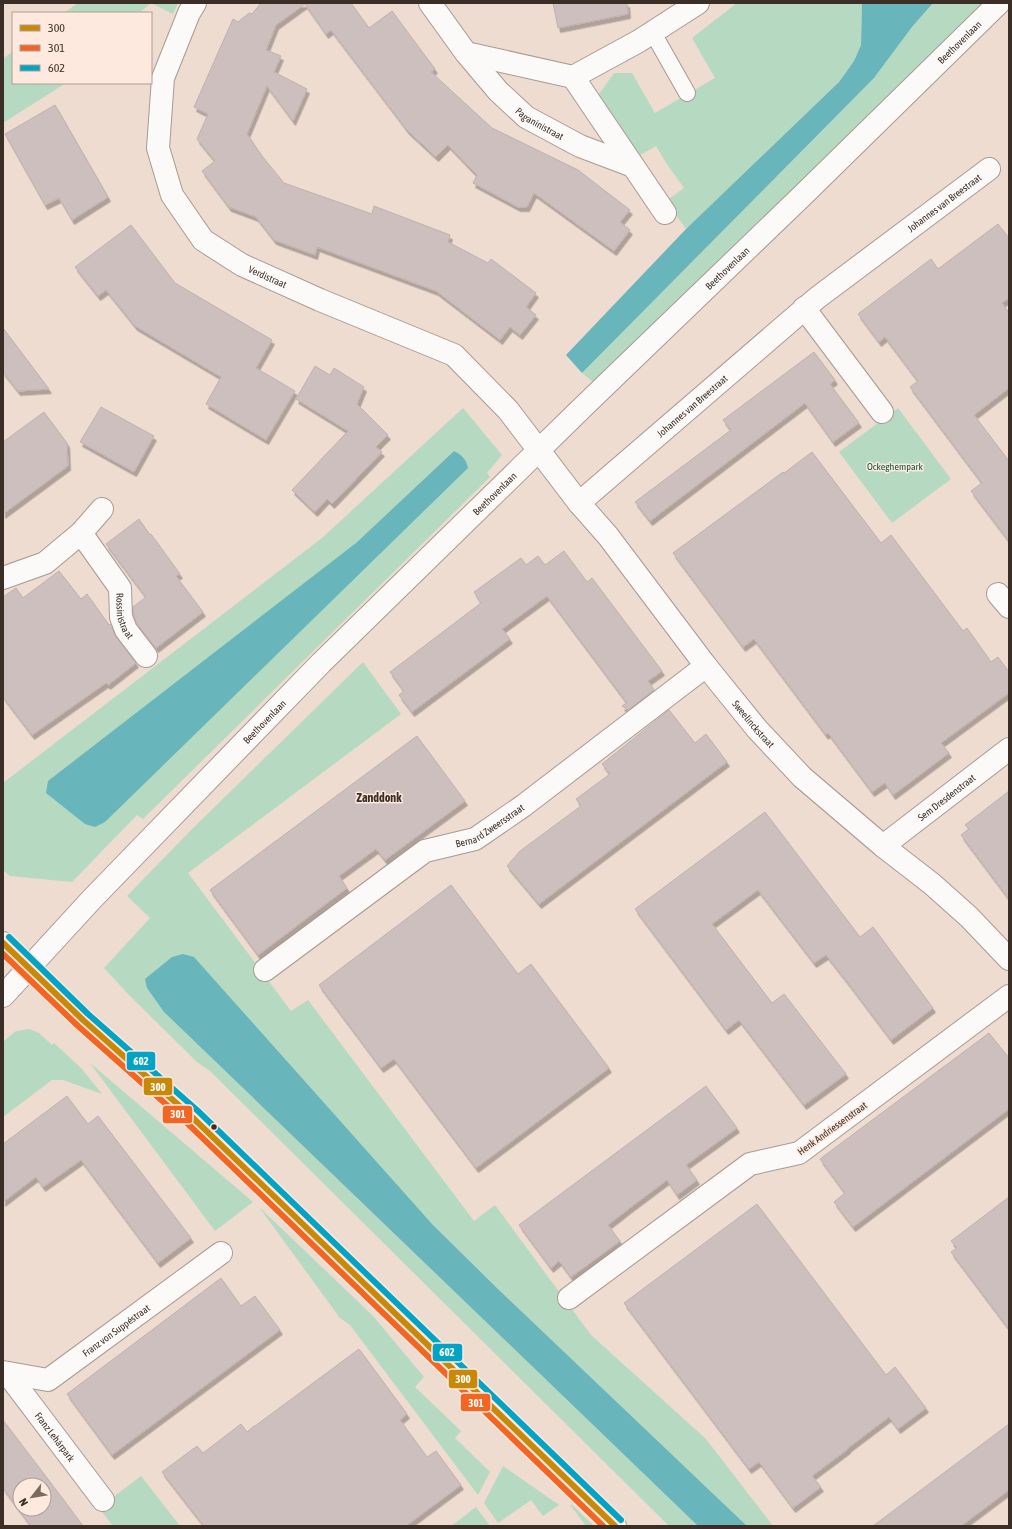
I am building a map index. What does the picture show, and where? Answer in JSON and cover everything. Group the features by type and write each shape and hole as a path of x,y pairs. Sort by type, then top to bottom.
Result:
{"street":[{"name":"Verdistraat","path":"195,3 189,13 163,78 158,148 172,195 203,240 242,265 320,300 454,355 508,410 538,451"},
{"name":"Paganinistraat","path":"430,3 466,53 498,91 526,117 580,146 633,166"},
{"path":"466,53 572,77 640,42 698,3"},
{"name":"Beethovenlaan","path":"3,996 87,904 321,663 999,3"},
{"path":"572,77 665,213"},
{"name":"Johannes van Breestraat","path":"580,503 804,308 989,169"},
{"path":"804,308 882,412"},
{"name":"Sweelinckstraat","path":"538,451 608,536 706,666 758,729 802,777 970,917 1009,960"},
{"path":"3,578 45,563 81,533 102,509"},
{"name":"Rossinistraat","path":"81,533 120,588 121,617 126,630 146,656"},
{"name":"Bernard Zweersstraat","path":"264,970 425,851 475,839 523,806 706,666"},
{"name":"Sem Dresdenstraat","path":"883,846 1009,749"},
{"path":"3,943 83,1020 198,1123 615,1526"},
{"name":"Henk Andriessenstraat","path":"569,1298 750,1164 799,1154 1009,996"},
{"name":"Franz von Suppéstraat","path":"5,1373 48,1380 220,1253"},
{"name":"Franz Lehárpark","path":"5,1373 103,1500"}],"lane":[{"path":"653,33 687,94"}],"green space":[{"path":"78,3 151,3 140,12 65,12"},
{"path":"151,3 178,3 173,14"},
{"path":"737,3 862,3 861,45 854,61 839,82 686,229 666,201 684,188 656,146 637,157 607,116 599,94 614,73 632,73 655,113 715,78 692,38"},
{"path":"933,3 989,3 597,385 582,373 874,78 912,27"},
{"path":"12,52 12,84 64,84 3,123 3,59"},
{"path":"463,408 502,455 487,473 490,477 143,819 137,815 72,882 10,876 3,870 3,783 322,538","holes":["454,451 105,822 356,543"]},
{"name":"Ockeghempark","path":"898,408 951,479 892,523 839,452"},
{"path":"363,662 401,714 188,873 291,1011 308,1000 474,1221 495,1205 591,1335 706,1439 773,1526 747,1526 499,1290 432,1224 164,1012 698,1526 669,1526 210,1071 197,1062 129,995 104,968 150,918 127,896 191,830"},
{"path":"29,1029 39,1033 52,1045 54,1043 81,1068 102,1094 63,1080 52,1080 3,1117 3,1042 16,1031"},
{"path":"90,1063 253,1202 215,1231"},
{"path":"259,1207 373,1316 424,1377 415,1387 461,1431 455,1438 490,1472 478,1495 350,1325 340,1318"},
{"path":"503,1466 559,1505 543,1516 531,1500 498,1523 484,1503"},
{"path":"141,1476 180,1526 113,1526 99,1508"},
{"path":"571,1504 594,1526 586,1526"},
{"path":"476,1507 490,1526 451,1526"}],"water":[{"path":"862,3 933,3 912,27 874,78 582,373 566,355 686,229 839,82 854,61 861,45"},
{"path":"454,451 463,458 468,468 105,822 95,827 85,824 46,793 48,781 356,543"},
{"path":"183,954 194,957 432,1224 499,1290 747,1526 698,1526 164,1012 147,988 145,979 172,957"}],"building":[{"path":"261,3 351,3 369,28 392,11 435,69 431,72 492,128 578,170 630,210 620,222 630,230 614,251 534,193 527,207 518,207 473,183 477,175 448,145 436,157 407,130 331,30 326,34 305,4 276,25 266,50 281,56 274,72 307,89 293,121 267,86 247,134 262,156 284,183 372,214 374,206 450,235 448,242 488,263 491,259 536,293 526,307 536,315 520,335 510,327 500,340 436,291 317,247 315,255 274,240 256,217 229,207 202,171 215,161 197,139 208,114 194,107 233,19 238,22 249,13 252,14"},
{"path":"553,3 627,3 628,14 558,28"},
{"path":"55,105 108,197 72,220 59,198 45,205 5,134"},
{"path":"998,224 1009,238 1009,298 1002,303 1009,313 1009,388 974,415 1009,461 1009,541 971,491 982,483 910,387 918,381 885,337 879,342 858,314 931,259 938,269"},
{"path":"131,225 175,283 272,340 256,368 295,391 266,440 206,404 221,377 135,326 106,290 98,296 75,267"},
{"path":"3,328 49,389 18,391 3,372"},
{"path":"814,352 835,380 830,384 859,423 833,442 805,403 650,521 635,502 731,430 723,420"},
{"path":"315,366 330,375 334,368 364,387 357,404 388,435 376,447 382,452 332,504 327,499 315,512 292,490 348,431 296,399"},
{"path":"101,407 154,436 134,472 80,442"},
{"path":"44,412 67,443 68,466 3,514 3,442"},
{"path":"812,452 881,543 891,535 963,631 967,628 991,662 998,657 1009,672 1009,693 941,743 949,753 893,795 885,783 872,792 828,733 826,735 754,639 743,647 673,553"},
{"path":"139,519 180,574 176,576 203,612 156,648 137,624 133,614 133,607 146,597 106,544"},
{"path":"564,551 587,582 592,578 662,671 648,681 654,690 628,710 622,706 627,703 547,596 502,629 510,639 412,712 399,695 404,691 390,672 481,603 474,592 521,558 526,565 538,556 545,565"},
{"path":"59,571 81,599 87,594 109,625 110,624 116,637 136,663 108,685 106,683 32,735 3,697 3,597 16,588 23,598"},
{"path":"669,710 695,743 706,734 727,762 539,904 507,866 520,851 581,806 576,799 610,774 602,764"},
{"path":"417,736 465,801 385,860 376,849 339,876 347,888 258,955 210,890"},
{"path":"1009,791 1009,899 961,835 969,829 965,825"},
{"path":"765,812 860,937 873,927 933,1008 891,1040 826,955 814,963 758,890 712,924 772,1003 784,994 846,1074 804,1105 739,1020 726,1030 635,909"},
{"path":"451,885 518,974 531,964 609,1068 476,1168 394,1059 381,1068 319,985"},
{"path":"989,1033 1009,1058 1009,1109 853,1227 834,1202 845,1193 820,1159"},
{"path":"706,1086 737,1128 686,1165 697,1180 677,1195 667,1180 631,1207 608,1225 620,1241 571,1277 559,1261 551,1268 519,1225"},
{"path":"67,1096 88,1124 98,1116 191,1238 158,1263 81,1160 43,1187 36,1177 3,1202 3,1144"},
{"path":"1009,1197 1009,1329 951,1252 957,1248 951,1241"},
{"path":"757,1204 886,1375 895,1367 926,1408 898,1429 889,1417 812,1476 821,1487 793,1508 759,1462 749,1469 624,1303"},
{"path":"221,1278 241,1306 255,1296 280,1330 112,1455 67,1394"},
{"path":"359,1349 407,1414 400,1420 427,1457 436,1451 461,1485 406,1526 204,1526 162,1472 197,1446 203,1453 241,1424 247,1432"},
{"path":"3,1420 46,1477 12,1477 12,1500 3,1488"},
{"path":"1009,1424 1009,1490 961,1526 873,1526"},
{"path":"52,1484 83,1526 31,1526 24,1517 52,1517"}],"transit line":[{"name":"602","path":"9,937 88,1014 198,1111 621,1520"},
{"name":"300","path":"3,943 83,1020 192,1117 615,1526"},
{"name":"301","path":"3,954 78,1026 187,1123 603,1526"}],"district":[{"name":"Zanddonk","path":"379,798"}]}
